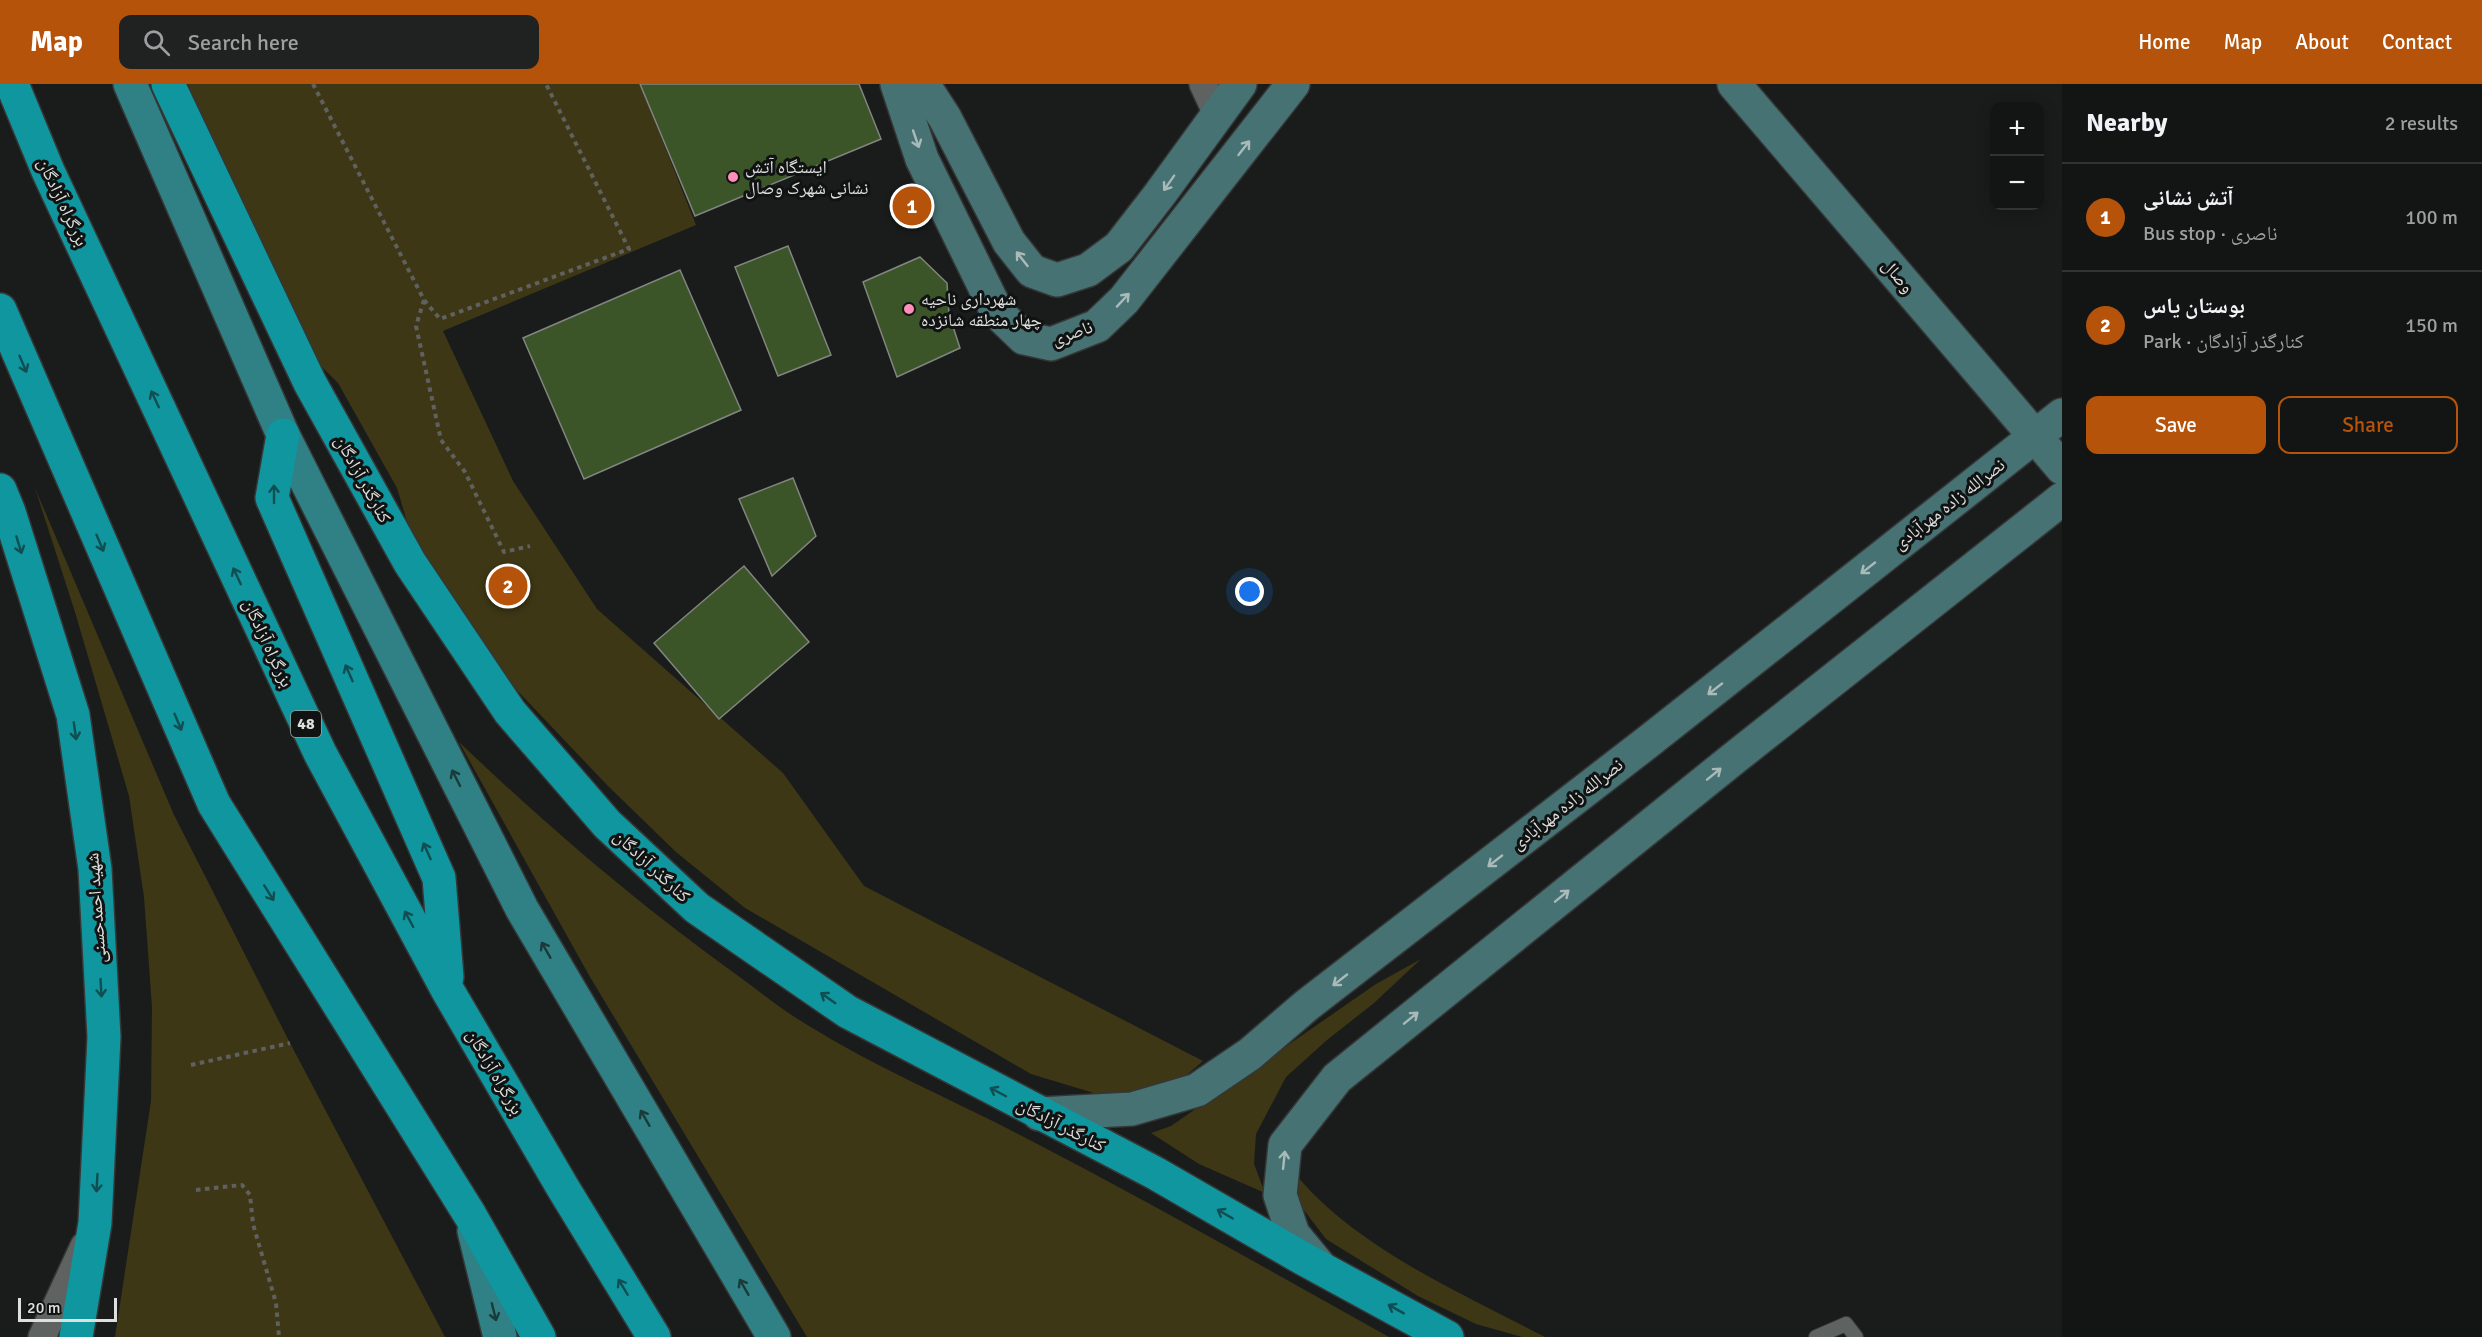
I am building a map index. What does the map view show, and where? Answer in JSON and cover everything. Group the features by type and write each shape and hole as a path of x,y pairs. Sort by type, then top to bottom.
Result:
{"highway":[{"name":"بزرگراه آزادگان","path":"12,84 53,182 320,753 448,991 563,1188 654,1337"},
{"name":"کنارگذر آزادگان","path":"168,84 310,383 410,563 510,712 607,824 697,908 848,1012 1155,1173 1322,1269 1447,1337"},
{"path":"0,310 214,804 470,1215 539,1337"},
{"path":"283,435 272,498 439,878 448,991"},
{"name":"شهید احمدحسنی","path":"0,490 9,512 72,715 95,869 104,1037 94,1223 76,1337"}],"main road":[{"path":"130,84 283,435 522,909 774,1337"},
{"path":"470,1215 500,1337"}],"street":[{"name":"ناصری","path":"897,84 922,159 997,312 1024,338 1051,344 1097,326 1124,300 1293,84"},
{"path":"923,84 945,118 1009,242 1032,271 1057,280 1088,270 1119,247 1240,84"},
{"path":"1203,84 1217,114"},
{"name":"وصال","path":"1734,84 2062,468"},
{"name":"نصرالله زاده مهرآبادی","path":"1039,1114 1131,1108 1197,1090 1250,1054 1307,1005 1640,748 2062,415"},
{"path":"1322,1269 1293,1234 1280,1195 1285,1145 1337,1078 1738,755 2062,499"},
{"path":"42,1337 94,1223"}],"lane":[{"path":"1815,1337 1846,1324 1856,1337"}],"path":[{"path":"314,84 424,300 440,319 629,249 546,84"},
{"path":"424,300 416,326 441,440 465,472 504,552 530,546"},
{"path":"191,1065 290,1043"},
{"path":"196,1190 242,1185 250,1195 253,1224 276,1303 279,1337"}],"shaded area":[{"path":"165,84 640,84 696,225 443,331 513,481 597,609 783,773 864,886 1203,1061 1181,1080 1158,1092 1107,1097 1031,1074 745,908 676,852 607,785 511,684 419,562 397,488 338,383 290,335"},
{"path":"35,488 174,815 290,1043 445,1337 115,1337 151,1101 152,1007 144,897 129,796 75,612"},
{"path":"459,742 526,805 631,894 800,1021 861,1056 995,1122 1114,1185 1389,1337 807,1337 590,977"},
{"path":"1421,959 1374,1003 1327,1040 1286,1077 1256,1134 1254,1164 1265,1193 1199,1164 1151,1133 1171,1126 1376,984"},
{"path":"1297,1176 1322,1202 1380,1247 1446,1286 1545,1337 1522,1337 1476,1324 1418,1296 1326,1239 1297,1201"}],"building":[{"name":"ایستگاه آتش نشانی شهرک وصال","path":"640,84 859,84 881,139 695,216"},
{"path":"788,246 831,355 778,376 735,267"},
{"path":"920,257 947,283 949,314 960,348 897,377 863,282"},
{"path":"680,270 741,410 584,479 523,338"},
{"path":"793,478 816,536 772,576 739,499"},
{"path":"744,566 809,642 719,719 654,643"}],"place":[{"name":"ایستگاه آتش نشانی شهرک وصال","path":"733,177"},
{"name":"آتش نشانی","path":"912,206"},
{"name":"شهرداری ناحیه چهار منطقه شانزده","path":"909,309"},
{"name":"بوستان یاس","path":"508,586"}]}
